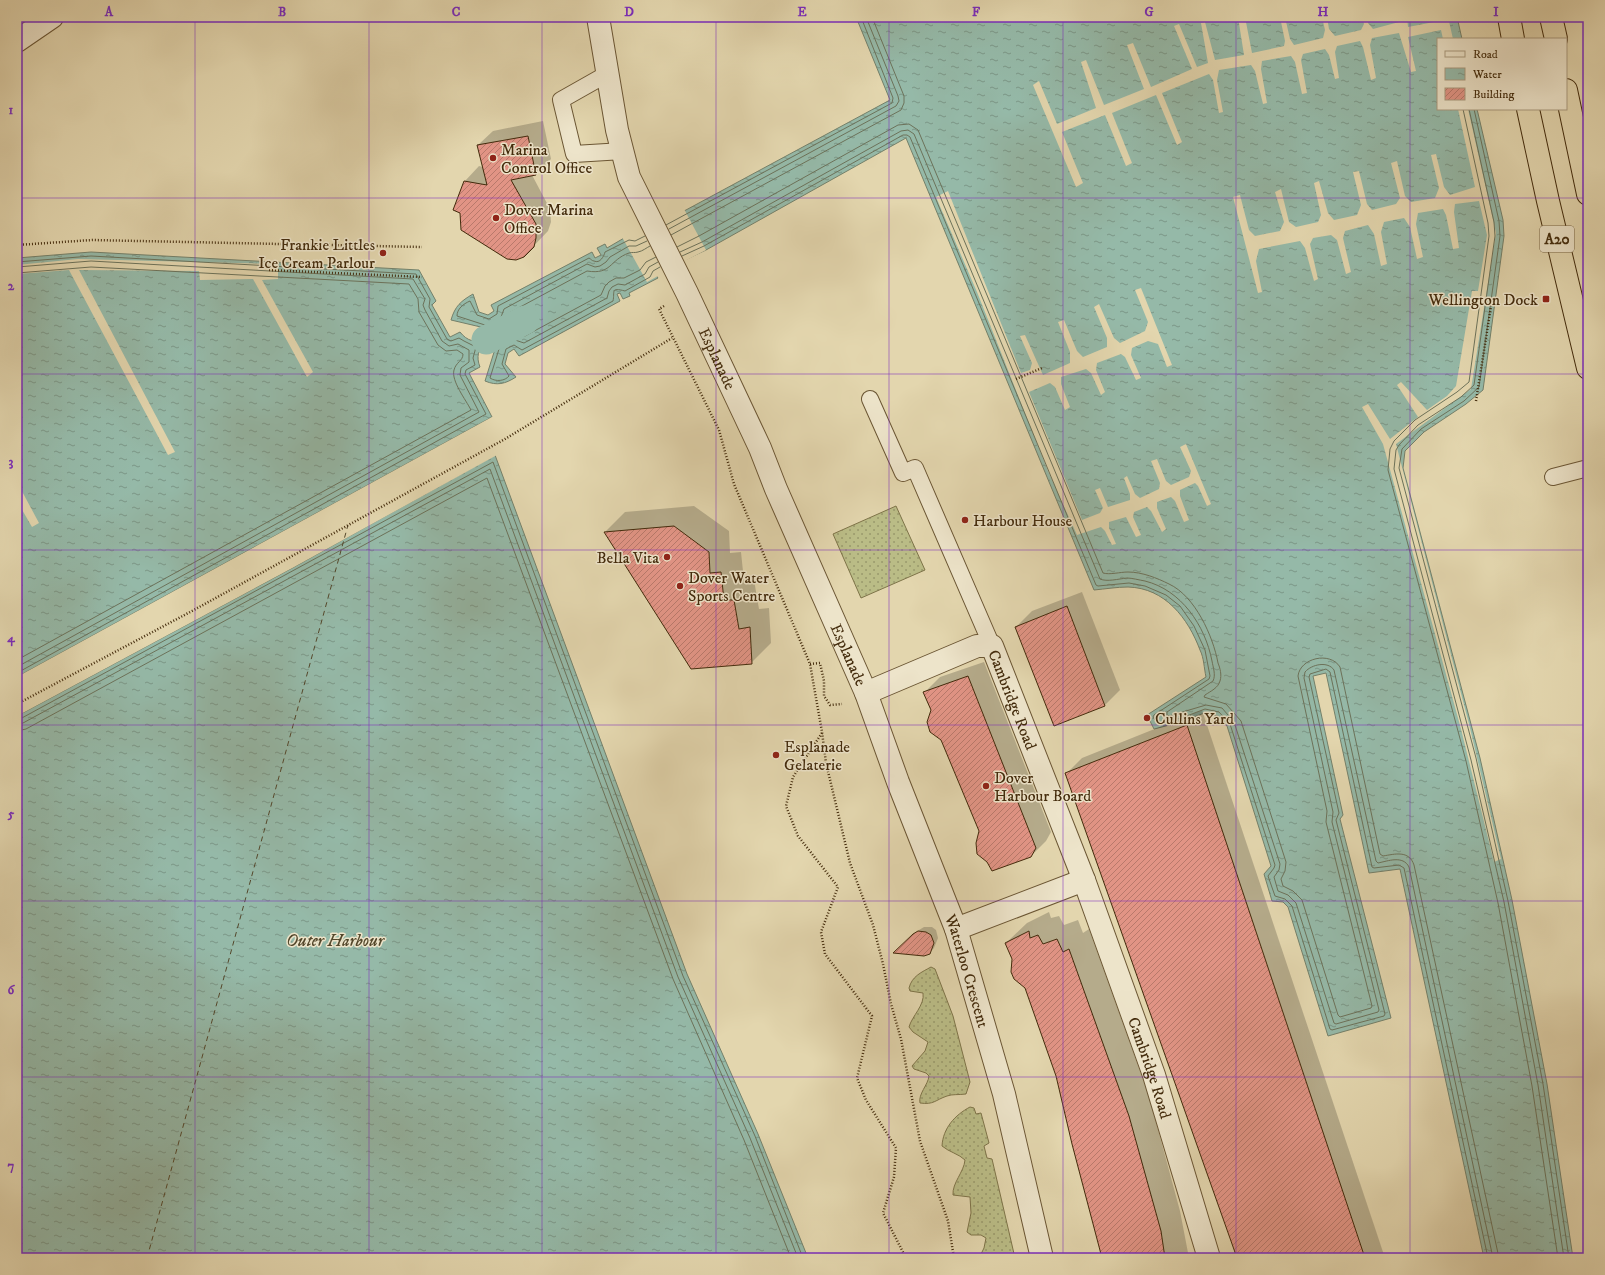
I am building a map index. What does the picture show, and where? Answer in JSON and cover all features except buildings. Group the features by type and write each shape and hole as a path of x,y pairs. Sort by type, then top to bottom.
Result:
{"highway":[{"path":"1509,17 1513,38"},
{"path":"1551,17 1556,38"},
{"path":"1567,94 1587,184"},
{"name":"A20","path":"1528,110 1548,201 1588,368"}],"street":[{"path":"17,41 52,17"},
{"name":"Esplanade","path":"598,17 617,130 629,177 687,293 760,448 866,693"},
{"name":"Cambridge Road","path":"866,693 977,646 992,646 1084,880 1154,1075 1209,1258"},
{"name":"Waterloo Crescent","path":"866,693 898,782 956,930 1004,1094 1042,1258"},
{"path":"956,930 1084,880"}],"lane":[{"path":"607,74 560,100 574,154 623,151"},
{"path":"870,399 903,473 915,468 992,646"},
{"path":"1553,477 1588,468"}],"path":[{"path":"17,245 92,240 422,247"},
{"path":"269,270 422,277"},
{"path":"687,293 659,309 672,338 719,430 734,484 810,664 826,763 850,863 872,925 881,957 891,1004 901,1039 920,1141 948,1221 954,1258"},
{"path":"1476,401 1492,300"},
{"path":"17,704 192,611 499,442 672,338"},
{"path":"1016,379 1042,368"},
{"path":"810,664 820,663 824,681 824,696 830,705 840,704 866,693"},
{"path":"822,732 793,777 786,806 798,836 838,887 821,932 825,954 872,1016 857,1078 866,1100 896,1148 894,1177 883,1213 906,1258"}],"green space":[{"path":"896,506 925,570 861,598 833,534"},
{"path":"931,967 935,969 953,1016 970,1082 966,1094 949,1095 932,1103 920,1103 920,1096 929,1076 926,1073 914,1069 912,1066 925,1051 928,1042 913,1032 909,1027 922,1002 923,993 910,991 909,988 915,977"},
{"path":"970,1107 974,1108 976,1114 981,1113 989,1143 984,1146 987,1158 992,1159 1015,1258 979,1258 984,1248 986,1238 981,1235 971,1235 967,1232 971,1213 970,1197 953,1195 954,1186 963,1169 965,1160 942,1146 943,1139 947,1128 955,1118"}],"water":[{"name":"Wellington Dock","path":"856,17 1457,17 1462,38 1437,38 1437,110 1477,110 1503,220 1504,236 1483,390 1466,404 1424,432 1405,451 1403,468 1480,758 1512,900 1547,1084 1573,1258 1484,1258 1400,869 1369,873 1326,673 1313,676 1343,815 1340,819 1391,1018 1328,1036 1288,907 1283,902 1272,901 1264,874 1271,866 1227,726 1218,716 1204,713 1185,721 1154,729 1147,715 1206,677 1202,656 1195,638 1182,616 1164,599 1153,593 1128,587 1094,590 906,138 706,250 655,274 658,278 629,293 630,296 623,299 620,293 617,294 620,301 519,356 514,349 508,353 505,364 516,377 501,384 485,381 495,349 485,328 451,320 459,304 465,299 473,294 479,312 488,315 494,311 491,305 592,252 595,258 601,255 597,248 605,244 607,248 631,234 634,238 890,100"},
{"path":"91,252 419,270 436,301 432,305 450,337 460,332 465,337 472,340 486,340 478,353 480,367 469,373 492,417 17,677 17,258"},
{"name":"Outer Harbour","path":"495,455 687,974 758,1134 808,1258 17,1258 17,716 294,567"}],"pier":[{"path":"1238,17 1245,17 1252,53 1284,46 1285,41 1280,17 1285,17 1290,39 1294,45 1323,38 1325,30 1322,17 1327,17 1329,29 1335,36 1361,30 1364,24 1362,17 1367,17 1368,23 1373,29 1399,22 1401,17 1407,17 1408,27 1439,21 1439,17 1448,17 1453,38 1443,38 1441,30 1408,37 1416,71 1411,72 1399,33 1372,38 1370,45 1376,78 1371,80 1363,47 1360,41 1337,46 1335,52 1339,78 1335,79 1329,55 1325,49 1303,54 1301,60 1307,93 1302,94 1295,62 1291,56 1262,61 1261,69 1267,103 1263,104 1255,71 1251,65 1219,70 1217,80 1223,112 1219,113 1213,80 1209,74 1162,93 1182,142 1177,145 1156,95 1112,113 1132,163 1126,166 1105,115 1062,132 1083,183 1076,187 1033,85 1039,81 1057,124 1096,108 1081,62 1086,60 1104,105 1144,89 1127,45 1133,43 1151,87 1192,69 1174,26 1179,24 1197,67 1208,63 1201,23 1205,22 1215,60 1244,55"},
{"path":"1458,110 1468,110 1496,233 1471,389 1396,444 1469,724 1501,859 1494,862 1461,729 1383,444 1362,407 1368,404 1390,439 1418,417 1397,385 1401,382 1427,410 1447,396 1456,386 1472,291 1478,291 1487,235 1479,201 1455,204 1454,212 1459,248 1453,249 1446,215 1443,209 1418,213 1416,224 1423,257 1417,259 1410,227 1404,218 1384,222 1381,232 1387,264 1381,266 1374,234 1368,225 1345,231 1343,238 1351,272 1346,274 1337,240 1331,235 1313,238 1310,244 1318,279 1314,281 1305,248 1300,241 1259,249 1256,261 1262,292 1258,293 1233,197 1240,195 1249,230 1255,236 1280,231 1284,222 1275,192 1281,189 1289,222 1296,227 1318,222 1321,215 1314,183 1319,181 1328,213 1334,220 1357,215 1361,205 1353,172 1359,171 1367,204 1372,210 1396,204 1400,198 1391,163 1397,161 1405,196 1411,202 1435,198 1439,188 1431,155 1436,154 1444,187 1450,195 1475,187"},
{"path":"948,191 1021,373 1030,370 1032,363 1020,336 1025,335 1043,375 1070,363 1070,352 1058,322 1064,320 1077,351 1083,357 1107,347 1107,338 1094,307 1099,304 1114,338 1120,343 1145,331 1148,322 1135,290 1141,288 1172,365 1167,367 1158,344 1148,341 1132,348 1131,355 1141,378 1136,380 1125,357 1121,354 1097,363 1096,370 1105,392 1101,395 1091,373 1086,369 1061,377 1061,384 1070,407 1065,410 1055,387 1050,383 1029,392 1082,520 1100,513 1103,508 1095,490 1100,488 1108,507 1130,500 1130,494 1124,478 1127,476 1135,494 1140,498 1159,489 1160,483 1151,461 1157,459 1166,481 1171,485 1189,477 1191,471 1180,447 1186,444 1211,504 1207,506 1198,486 1195,483 1180,490 1180,496 1189,520 1184,522 1175,501 1171,497 1157,502 1157,508 1166,529 1162,532 1151,511 1147,507 1134,512 1133,517 1141,535 1136,537 1126,517 1109,522 1109,528 1116,544 1112,545 1105,531 1101,527 1077,535 1048,471 977,292 936,197"},
{"path":"684,209 706,250 647,282 622,237 631,232 634,235"},
{"path":"78,259 278,264 278,279 262,280 313,372 307,377 253,279 200,280 199,271 79,270 175,452 168,455 69,270 17,274 17,265"},
{"path":"492,417 493,419 17,679 17,677"},
{"path":"494,453 497,455 294,567 17,716 17,714 293,565"},
{"path":"17,482 39,523 32,527 17,501"}],"waterway":[{"path":"486,340 525,320"}],"ferry route":[{"path":"147,1258 348,525"}],"place":[{"name":"Marina Control Office","path":"493,158"},
{"name":"Dover Marina Office","path":"496,218"},
{"name":"Frankie Littles Ice Cream Parlour","path":"383,253"},
{"name":"Wellington Dock","path":"1546,299"},
{"name":"Harbour House","path":"965,520"},
{"name":"Bella Vita","path":"667,557"},
{"name":"Dover Water Sports Centre","path":"680,586"},
{"name":"Cullins Yard","path":"1147,718"},
{"name":"Esplanade Gelaterie","path":"776,755"},
{"name":"Dover Harbour Board","path":"986,786"}]}
